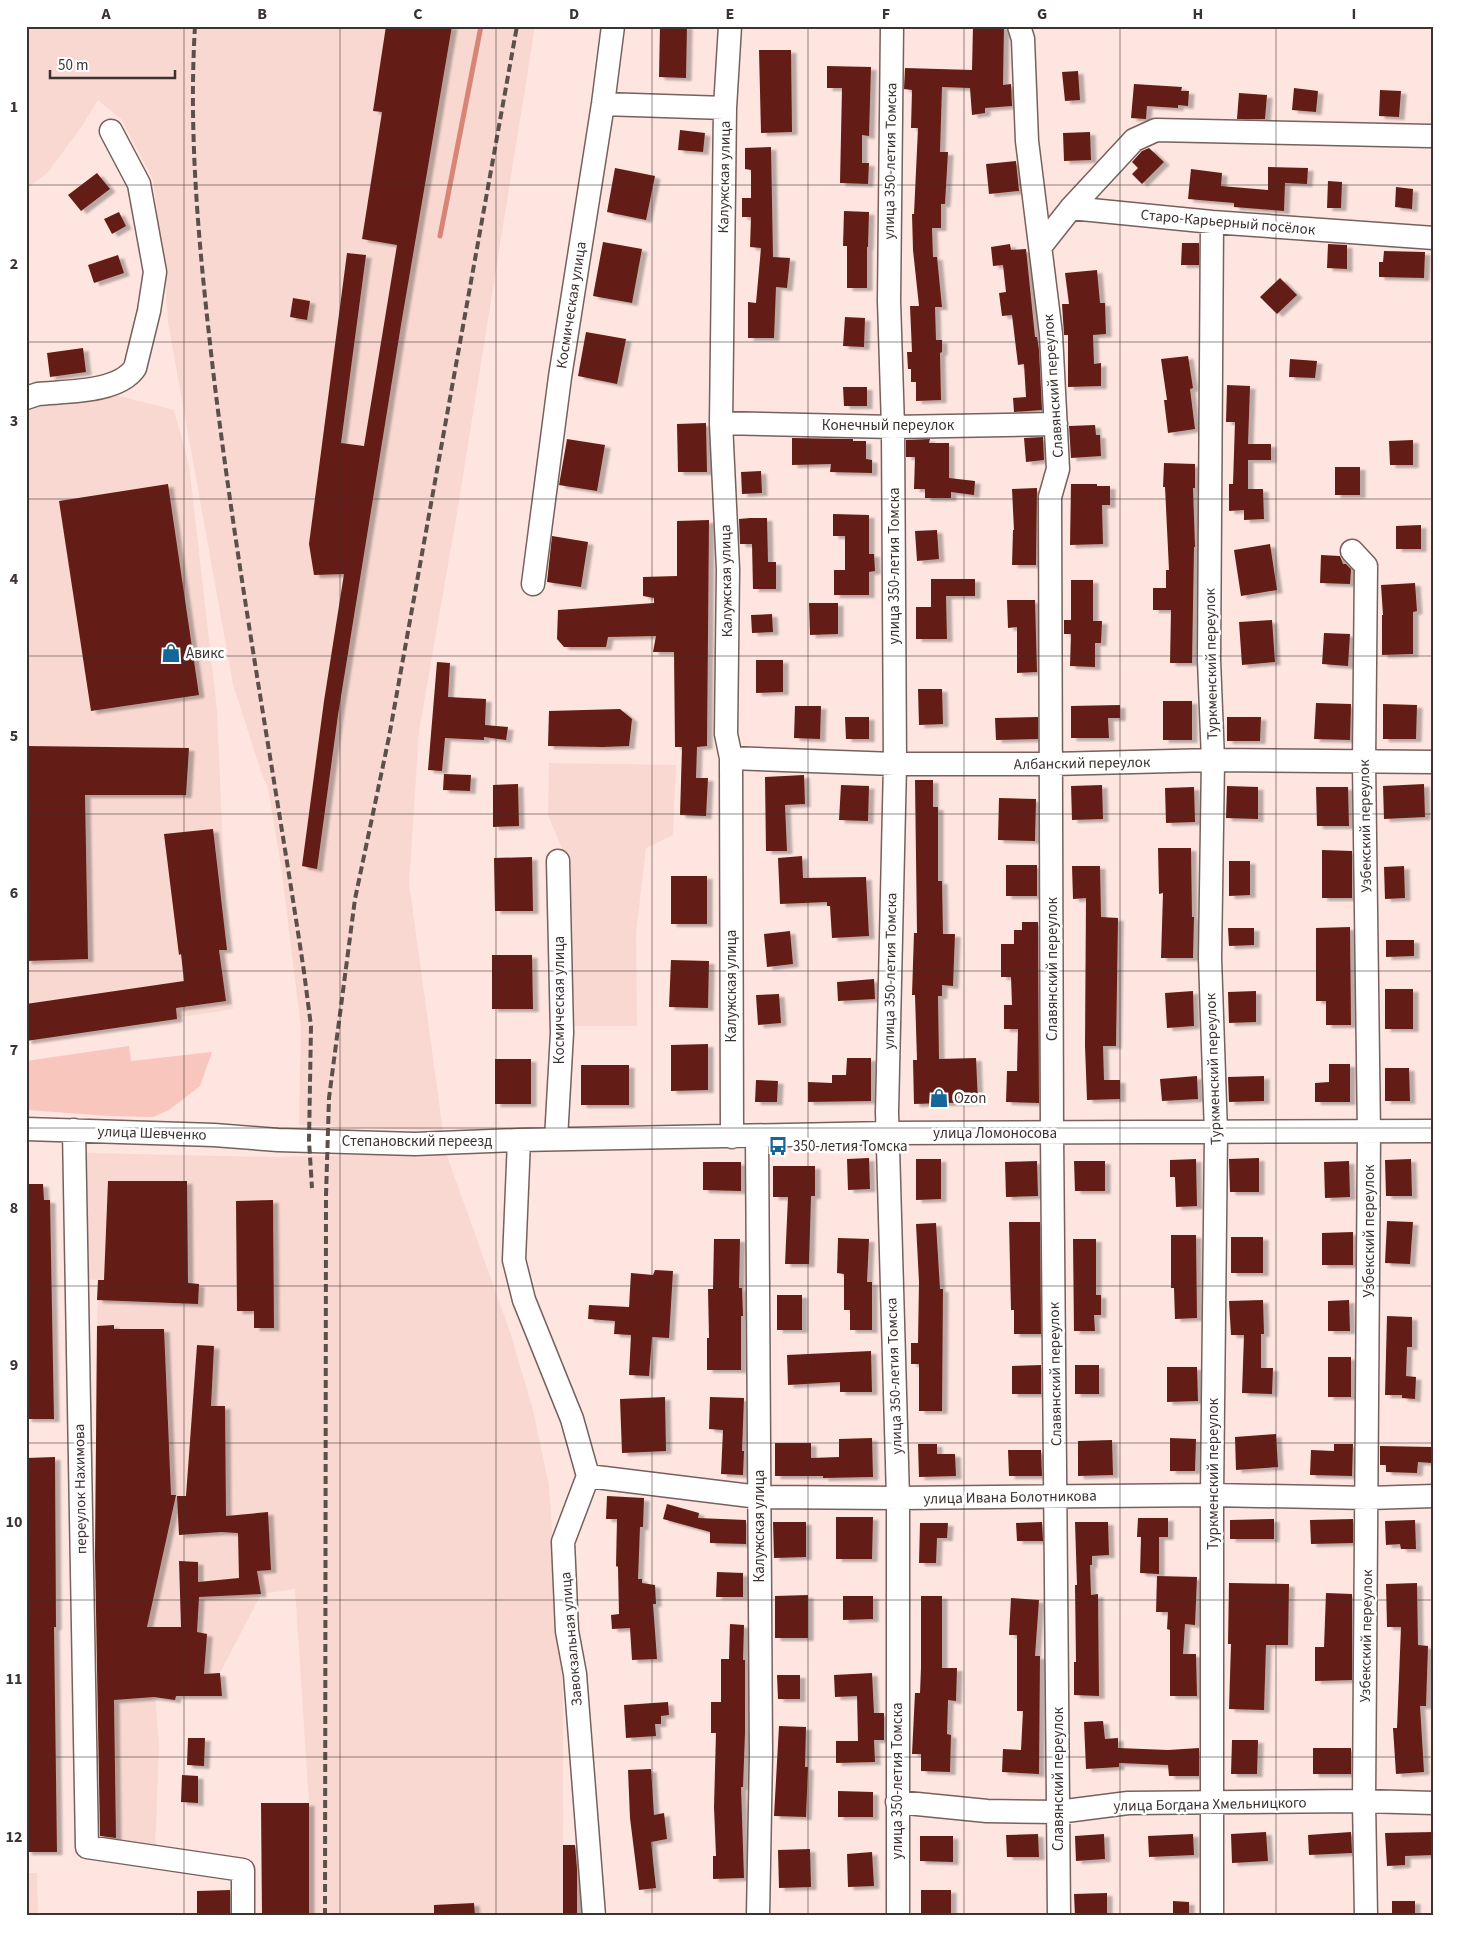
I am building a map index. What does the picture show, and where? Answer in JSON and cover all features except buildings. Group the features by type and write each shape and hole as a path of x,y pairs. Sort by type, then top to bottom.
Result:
{"street":[{"name":"Космическая улица","path":"532,584 560,377 603,104 613,26"},
{"name":"Калужская улица","path":"730,26 725,108 721,423 728,569 726,734 730,758 732,1136"},
{"name":"улица 350-летия Томска","path":"892,26 889,301 893,427 895,764 887,1112 898,1498 898,1916"},
{"name":"Славянский переулок","path":"1019,26 1023,39 1027,141 1051,334 1058,469 1050,497 1052,1134 1059,1916"},
{"path":"603,104 725,108"},
{"path":"1041,246 1071,208 1134,140 1156,130 1430,136"},
{"path":"26,398 38,394 115,384 131,374 135,368 149,311 155,272 139,184 111,131"},
{"name":"Старо-Карьерный посёлок","path":"1071,208 1212,222 1434,238"},
{"name":"Туркменский переулок","path":"1212,222 1209,660 1213,760 1210,958 1216,1133 1212,1495 1212,1916"},
{"name":"Конечный переулок","path":"721,423 893,427 1056,424"},
{"name":"Узбекский переулок","path":"1352,552 1366,566 1364,762 1369,1133 1368,1498 1364,1801 1366,1916"},
{"name":"Албанский переулок","path":"730,758 895,764 1052,764 1213,760 1434,762"},
{"name":"Космическая улица","path":"556,1139 562,1032 558,861"},
{"name":"улица Шевченко","path":"26,1129 214,1135 278,1140"},
{"name":"переулок Нахимова","path":"74,1130 87,1848 243,1870 243,1916"},
{"name":"улица Ломоносова","path":"556,1139 888,1133 1369,1133 1434,1131"},
{"name":"Калужская улица","path":"757,1136 761,1754 758,1916"},
{"name":"Степановский переезд","path":"278,1140 415,1144 556,1139"},
{"path":"519,1140 514,1260 524,1300 572,1419 588,1476"},
{"name":"улица Ивана Болотникова","path":"588,1476 759,1497 898,1498 1212,1495 1368,1498 1434,1496"},
{"name":"Завокзальная улица","path":"588,1476 563,1542 567,1631 575,1674 594,1916"},
{"name":"улица Богдана Хмельницкого","path":"897,1802 987,1811 1058,1812 1128,1803 1364,1801 1434,1803"}],"shaded area":[{"path":"26,26 535,26 457,513 419,731 409,883 443,1131 299,1125 301,1028 281,866 268,788 261,772 233,684 168,322 164,260 153,180 122,120 98,100 82,126 48,172 26,190"},
{"path":"99,391 174,410 189,465 217,710 227,950 233,1009 26,1041 26,403"},
{"path":"549,763 676,765 673,835 646,848 636,933 637,1026 568,1026 566,858 548,815"},
{"path":"129,1046 131,1061 212,1052 200,1086 169,1110 153,1117 28,1110 26,1061"},
{"path":"87,1153 273,1157 446,1153 510,1332 533,1410 549,1486 563,1693 563,1916 262,1916 261,1803 309,1803 295,1589 261,1594 220,1673 222,1696 177,1696 175,1700 155,1697 159,1747 155,1849 116,1846 116,1838 99,1838 93,1662 98,1280 86,1279"},
{"path":"26,1873 37,1873 38,1916 26,1916"}],"waterway":[{"path":"440,236 481,26"}],"railway":[{"path":"195,26 193,69 194,156 204,284 213,370 233,521 311,1026 309,1141 312,1188"},
{"path":"325,1916 326,1195 329,1098 355,899 389,737 517,26"}],"place":[{"name":"Авикс","path":"171,653"},
{"name":"Ozon","path":"939,1098"},
{"name":"350-летия Томска","path":"778,1146"}]}
